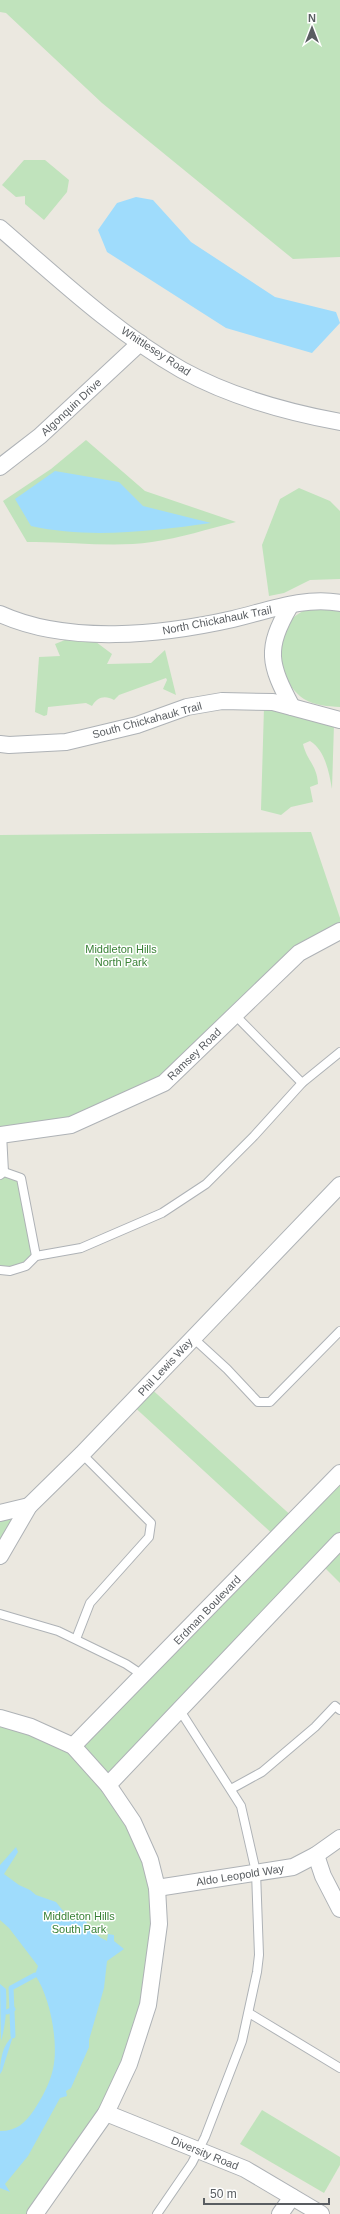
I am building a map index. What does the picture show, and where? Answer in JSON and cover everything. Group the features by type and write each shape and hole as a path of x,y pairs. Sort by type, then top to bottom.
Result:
{"street":[{"name":"Whittlesey Road","path":"0,228 75,295 140,343 182,370 224,390 284,410 340,422"},
{"name":"Algonquin Drive","path":"0,467 45,432 140,343"},
{"name":"North Chickahauk Trail","path":"0,614 18,623 51,630 88,633 125,633 170,631 314,601 340,603"},
{"path":"290,606 274,637 272,655 275,672 292,707"},
{"name":"South Chickahauk Trail","path":"0,744 9,745 66,742 137,724 187,707 222,701 259,701 292,707 340,720"},
{"name":"Ramsey Road","path":"1,1134 71,1125 164,1083 299,953 340,932"},
{"name":"Phil Lewis Way","path":"0,1556 29,1506 82,1454 192,1337 340,1185"},
{"name":"Erdman Boulevard","path":"73,1746 144,1676 340,1473"},
{"path":"0,1513 29,1506"},
{"path":"108,1786 179,1709 340,1541"},
{"path":"0,1718 31,1727 73,1746 108,1786 133,1822 150,1860 157,1888 159,1924 148,2005 129,2064 106,2113 35,2214"},
{"name":"Aldo Leopold Way","path":"157,1888 293,1867 316,1855 340,1838"},
{"path":"316,1855 323,1876 340,1909"},
{"name":"Diversity Road","path":"106,2113 245,2168 321,2214"},
{"path":"280,2214 292,2197"}],"lane":[{"path":"234,1014 302,1083"},
{"path":"0,1270 10,1271 26,1266 36,1256 81,1248 162,1213 206,1184 254,1136 302,1083 340,1052"},
{"path":"1,1134 2,1174 21,1178 36,1256"},
{"path":"192,1337 227,1369 258,1402 270,1402 340,1331"},
{"path":"76,1639 90,1603 114,1574 149,1537 151,1523 82,1454"},
{"path":"0,1614 58,1631 126,1664 144,1676"},
{"path":"231,1789 262,1772 336,1706 340,1710"},
{"path":"157,2214 199,2149 242,2041 258,1972 259,1955 256,1872 241,1806 179,1709"},
{"path":"249,2013 340,2068"}],"green space":[{"path":"0,0 340,0 340,257 293,259 102,103 6,13 0,12"},
{"path":"24,160 45,160 69,180 67,192 44,220 25,204 25,196 16,197 2,185"},
{"path":"86,440 145,491 236,522 173,538 137,544 27,542 3,501 51,469"},
{"path":"299,488 330,501 340,511 340,579 310,580 284,593 269,596 262,545 280,499"},
{"path":"310,608 340,611 340,707 317,704 304,699 293,689 285,677 280,664 279,650 281,637 287,625 296,615"},
{"path":"65,640 96,642 112,654 107,664 151,663 165,650 176,695 163,689 167,680 166,678 119,695 114,700 104,697 96,701 92,706 86,703 48,707 47,715 44,716 35,712 39,657 60,656 55,644"},
{"path":"264,707 334,724 332,789 328,769 323,756 310,741 303,744 316,772 318,784 310,787 313,802 291,807 281,815 261,810"},
{"name":"Middleton Hills North Park","path":"311,832 340,918 340,931 299,953 164,1083 71,1125 0,1135 0,835"},
{"path":"0,1175 21,1178 36,1256 26,1266 0,1270"},
{"name":"Middleton Hills South Park","path":"147,1385 295,1519 340,1473 340,1583 320,1563 108,1785 133,1822 159,1924 129,2064 35,2214 0,2214 0,1718 73,1746 277,1538 130,1403"},
{"path":"29,1506 0,1556 0,1513"},
{"path":"262,2110 340,2157 340,2165 324,2193 240,2144"}],"water":[{"path":"136,197 153,200 191,242 275,297 336,312 340,323 312,353 226,328 107,252 98,230 117,203"},
{"path":"55,471 119,482 143,506 211,523 167,529 98,533 53,530 31,526 15,499"},
{"path":"16,1847 18,1852 4,1874 36,1895 56,1902 68,1917 86,1920 87,1924 94,1928 97,1934 103,1939 107,1941 108,1934 114,1935 114,1941 124,1949 107,1961 104,1988 89,2040 89,2047 71,2088 66,2091 67,2096 60,2098 28,2156 5,2184 10,2192 0,2188 0,2131 16,2128 27,2119 34,2110 50,2080 55,2058 54,2033 49,2007 35,1975 38,1966 9,1928 0,1920 0,1865"},
{"path":"0,1984 6,1989 5,2022 1,2041"},
{"path":"13,2036 0,2074 0,2064 4,2049 6,2044"}],"waterway":[{"path":"13,2036 11,1988 35,1975"},
{"path":"7,2012 13,2009"}]}
